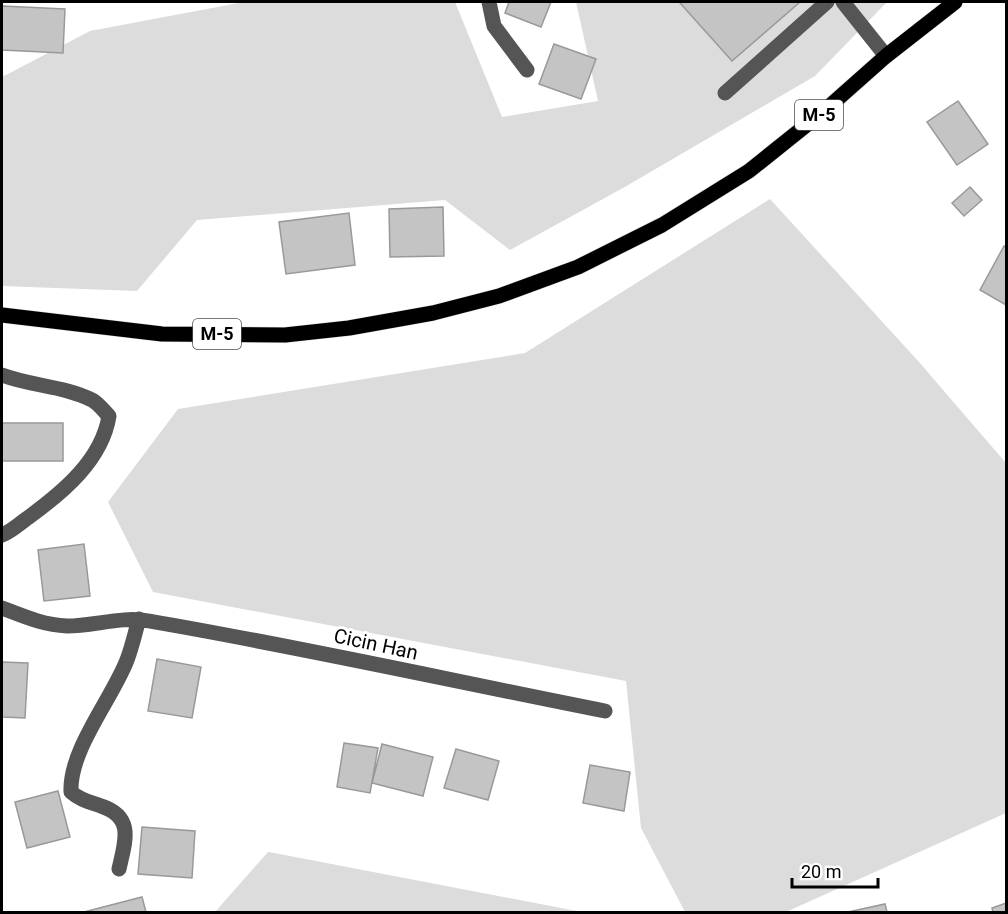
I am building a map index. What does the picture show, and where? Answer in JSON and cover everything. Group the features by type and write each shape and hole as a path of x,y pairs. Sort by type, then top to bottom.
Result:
{"main road":[{"name":"M-5","path":"2,315 162,334 285,335 349,328 433,313 499,296 578,267 662,225 749,171 824,111 886,56 955,2"}],"street":[{"path":"489,2 495,26 527,70"},
{"path":"725,93 827,2"},
{"path":"843,2 886,56"},
{"path":"2,375 21,383 72,393 94,401 110,416 107,432 79,473 58,496 2,535"},
{"name":"Cicin Han","path":"2,608 38,622 67,626 139,619 604,711"},
{"path":"119,869 126,837 124,822 111,810 79,799 72,792 71,779 83,746 127,660 139,619"}],"shaded area":[{"path":"244,2 455,2 502,117 598,101 576,2 887,2 815,76 623,188 510,250 445,200 197,220 137,291 2,286 2,74 4,76 90,31"},
{"path":"770,199 919,362 1006,463 1006,813 786,912 685,912 641,828 626,681 153,592 108,502 178,409 525,353"},
{"path":"269,852 582,912 215,912"}],"building":[{"path":"509,2 551,2 541,27 505,13"},
{"path":"800,2 732,61 680,3"},
{"path":"2,6 65,9 63,53 2,50"},
{"path":"554,44 596,59 581,99 539,84"},
{"path":"958,101 988,144 957,165 927,122"},
{"path":"970,187 982,200 964,216 952,203"},
{"path":"443,207 444,256 390,257 389,209"},
{"path":"349,213 355,265 286,274 279,222"},
{"path":"1004,246 1006,247 1006,305 980,290"},
{"path":"2,423 63,423 63,461 2,461"},
{"path":"84,544 90,596 44,601 38,550"},
{"path":"157,659 201,667 192,718 148,711"},
{"path":"2,662 28,663 25,718 2,717"},
{"path":"344,743 378,748 370,793 337,787"},
{"path":"382,744 433,757 423,796 372,783"},
{"path":"456,749 499,761 488,800 444,788"},
{"path":"590,765 630,772 624,811 583,803"},
{"path":"58,791 70,837 27,848 15,802"},
{"path":"142,827 195,831 192,878 138,874"},
{"path":"142,897 146,912 84,912"},
{"path":"1006,903 1006,912 993,912 992,908"},
{"path":"885,904 887,912 848,912"}]}
